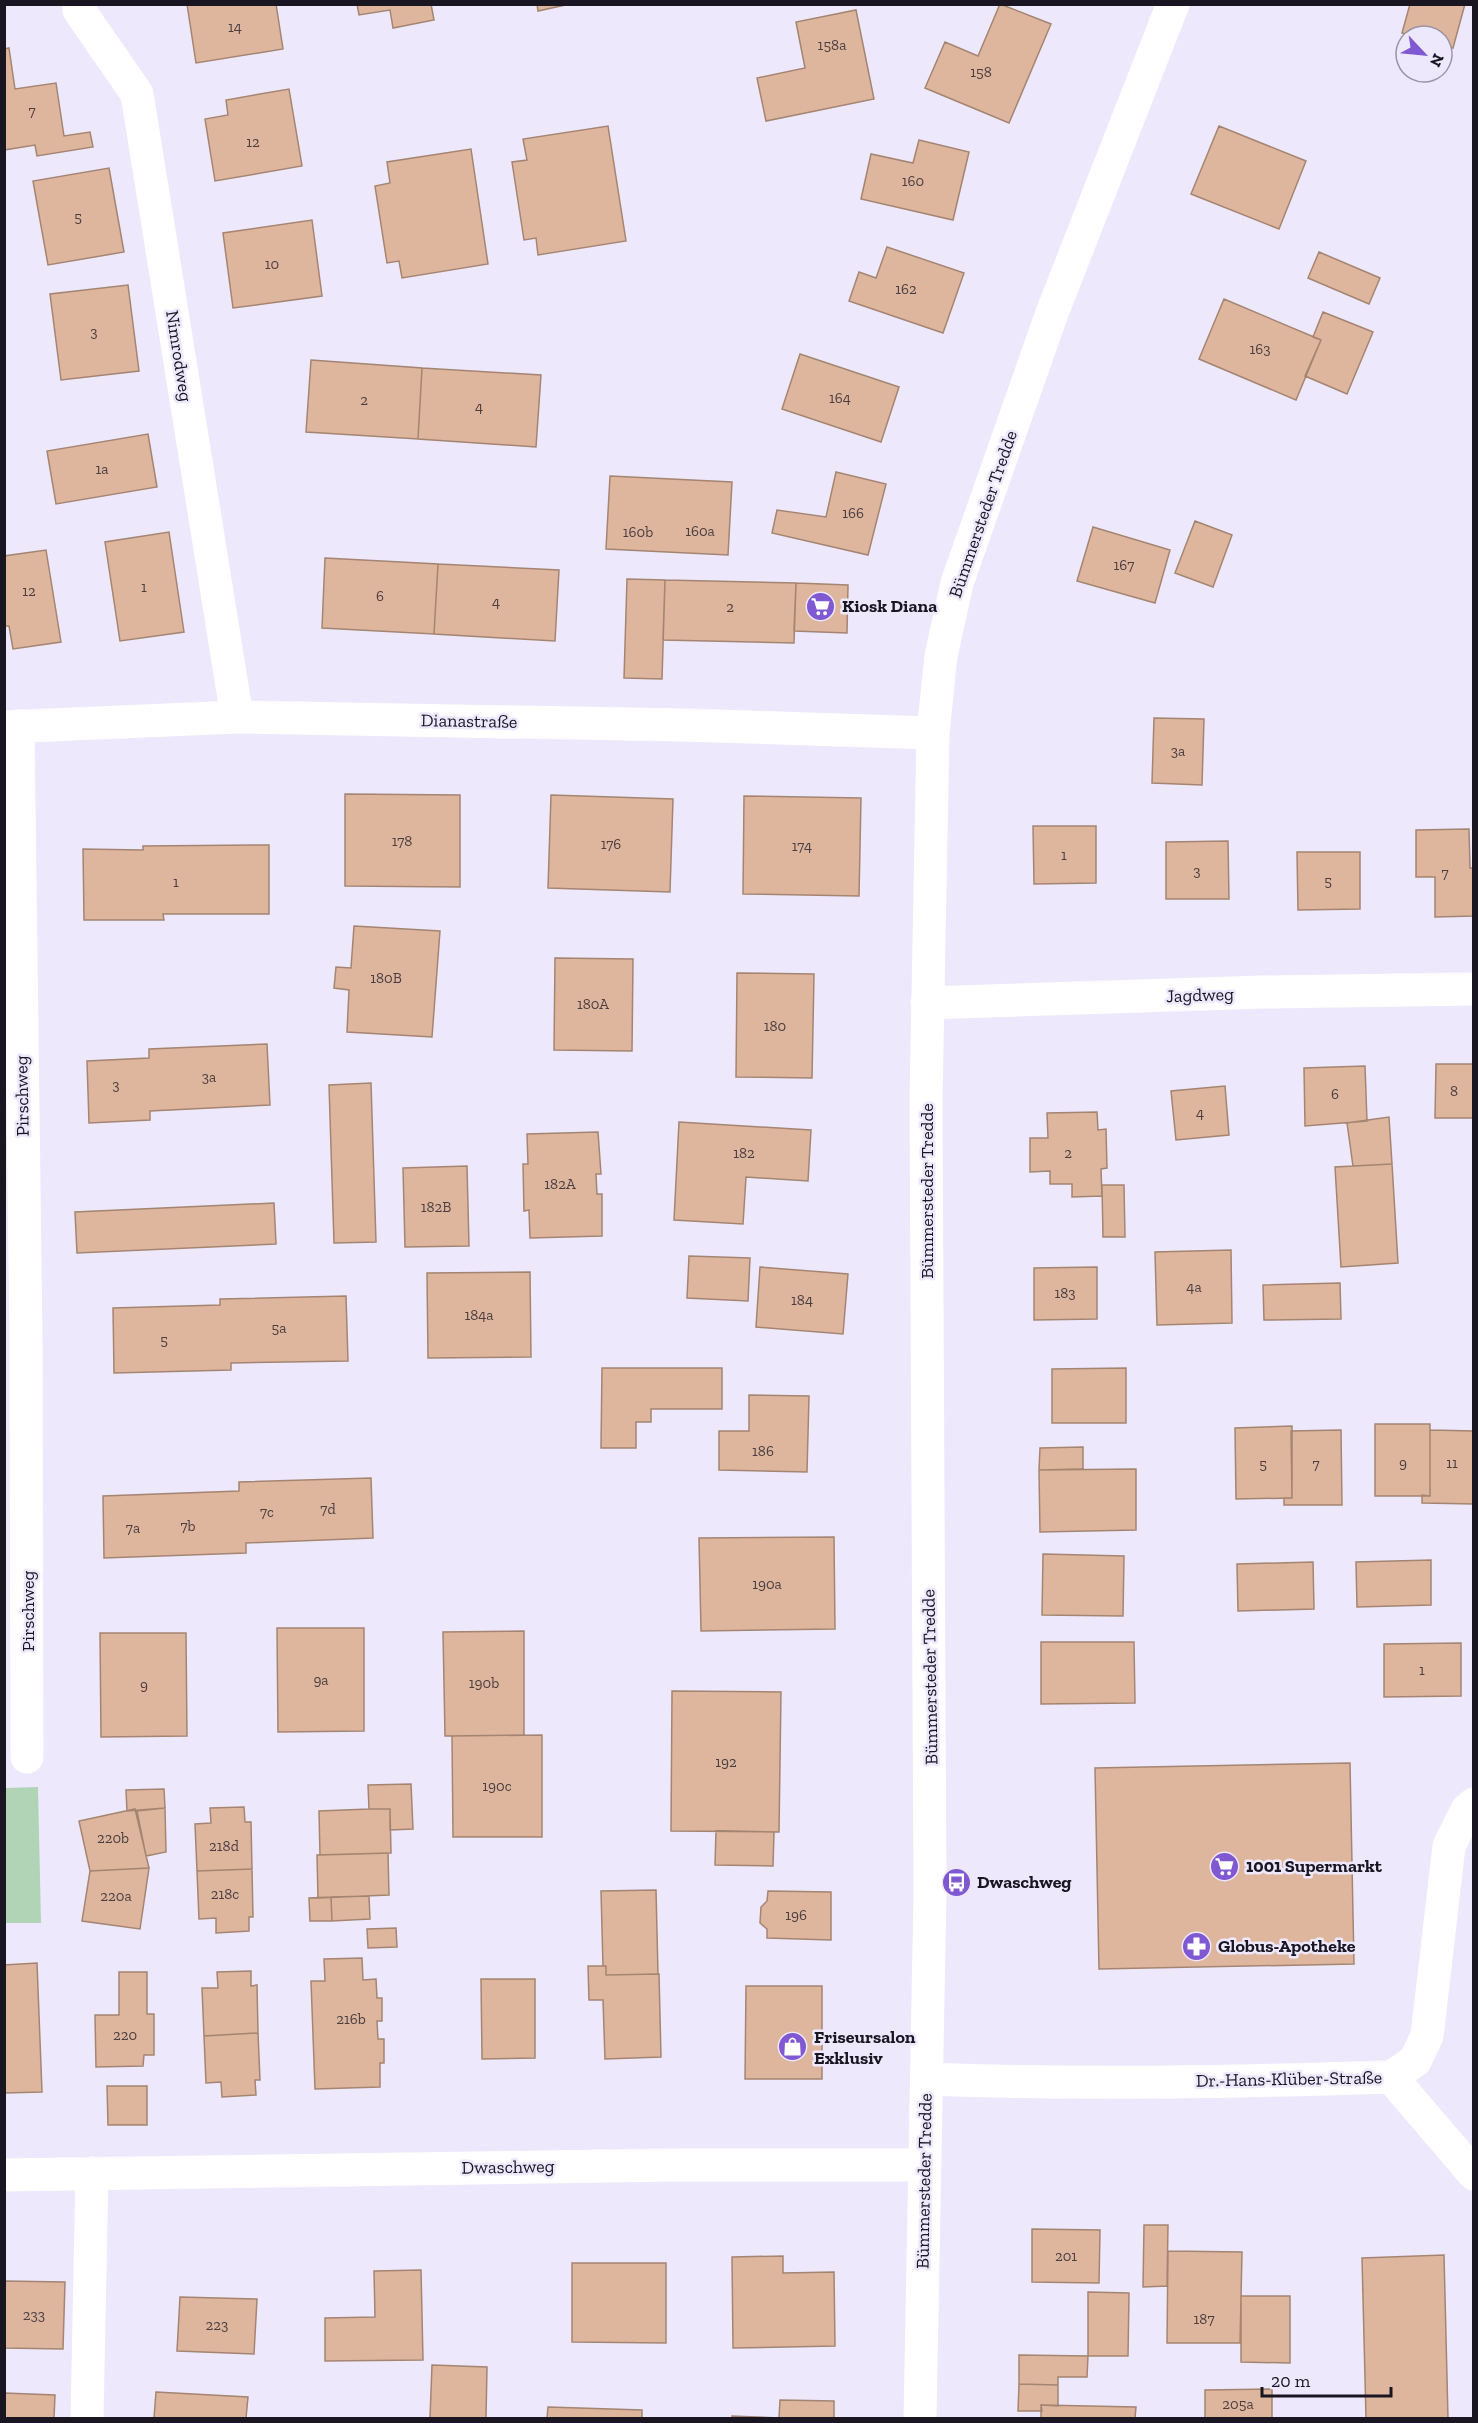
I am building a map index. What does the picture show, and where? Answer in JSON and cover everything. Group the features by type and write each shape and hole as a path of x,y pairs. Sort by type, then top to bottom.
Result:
{"street":[{"name":"Bümmersteder Tredde","path":"920,2418 931,1838 927,1004 933,734 941,656 957,583 1052,313 1173,4"},
{"name":"Nimrodweg","path":"79,10 137,94 237,717"},
{"name":"Dianastraße","path":"11,726 237,717 683,725 933,734"},
{"name":"Pirschweg","path":"11,726 16,1466 27,1757"},
{"name":"Jagdweg","path":"927,1004 1263,992 1473,989"},
{"name":"Dr.-Hans-Klüber-Straße","path":"927,2079 986,2082 1211,2083 1391,2077 1415,2061 1427,2036 1449,1846 1467,1810 1473,1804"},
{"path":"1391,2077 1473,2174"},
{"name":"Dwaschweg","path":"4,2175 758,2164 924,2165"},
{"path":"87,2418 92,2173"}],"green space":[{"path":"38,1787 41,1923 5,1923 5,1788"}],"building":[{"path":"187,4 276,4 283,49 196,63"},
{"path":"357,4 431,4 434,20 393,28 390,10 359,15"},
{"path":"537,4 570,4 538,11"},
{"path":"1000,4 1051,24 1009,123 925,88 945,42 978,56"},
{"path":"1410,4 1465,4 1454,44 1454,24 1404,24"},
{"path":"856,10 874,99 766,121 757,78 805,68 796,22"},
{"path":"9,48 15,89 56,83 64,136 90,132 93,147 37,156 35,145 4,150 4,49"},
{"path":"289,89 302,166 215,181 205,119 228,115 226,100"},
{"path":"608,126 626,241 538,255 536,238 524,240 512,162 527,160 523,139"},
{"path":"1219,126 1306,161 1279,229 1191,194"},
{"path":"919,140 969,152 953,220 861,199 871,154 913,163"},
{"path":"471,149 488,264 402,278 399,261 387,263 375,186 390,183 387,162"},
{"path":"109,168 124,252 48,265 33,181"},
{"path":"312,220 322,296 233,308 223,233"},
{"path":"887,247 964,273 943,333 849,301 859,272 876,278"},
{"path":"1319,252 1380,278 1369,304 1308,278"},
{"path":"128,285 139,371 61,380 50,294"},
{"path":"1224,299 1321,340 1296,400 1199,359"},
{"path":"1323,312 1373,332 1347,394 1305,376 1321,340 1313,337"},
{"path":"800,354 899,387 881,442 782,409"},
{"path":"311,360 422,368 418,439 306,432"},
{"path":"422,368 541,375 536,447 418,439"},
{"path":"148,434 157,487 56,504 47,451"},
{"path":"836,472 886,484 868,555 772,533 777,510 826,517"},
{"path":"610,476 732,482 728,555 606,549"},
{"path":"1195,521 1232,535 1213,587 1175,573"},
{"path":"1093,527 1170,550 1155,603 1077,581"},
{"path":"169,532 184,632 120,641 105,542"},
{"path":"46,550 61,642 13,649 9,626 4,626 4,556"},
{"path":"325,558 438,564 434,634 322,628"},
{"path":"438,564 559,570 555,641 434,634"},
{"path":"627,579 665,580 662,679 624,678"},
{"path":"665,580 796,583 794,643 663,640"},
{"path":"796,583 848,585 847,633 794,631"},
{"path":"1154,718 1204,719 1202,785 1152,783"},
{"path":"345,794 460,795 460,887 345,886"},
{"path":"551,795 673,799 670,892 548,888"},
{"path":"744,796 861,798 859,896 743,894"},
{"path":"1033,826 1096,826 1096,883 1034,884"},
{"path":"1469,829 1470,868 1474,868 1474,916 1435,917 1435,877 1416,877 1416,830"},
{"path":"1228,841 1229,899 1166,899 1166,842"},
{"path":"269,845 269,914 163,914 164,920 84,920 83,849 143,850 143,846"},
{"path":"1297,852 1360,852 1360,909 1298,910"},
{"path":"354,926 440,931 432,1037 347,1032 349,990 334,988 336,967 351,968"},
{"path":"555,958 633,959 632,1051 554,1050"},
{"path":"737,973 814,974 812,1078 736,1077"},
{"path":"267,1044 270,1105 150,1111 150,1120 89,1123 87,1061 149,1058 149,1049"},
{"path":"1436,1064 1474,1064 1474,1118 1435,1118"},
{"path":"1365,1066 1367,1121 1305,1126 1304,1068"},
{"path":"371,1083 376,1242 334,1243 329,1085"},
{"path":"1225,1086 1229,1135 1176,1140 1171,1091"},
{"path":"1097,1112 1098,1130 1106,1129 1107,1168 1101,1169 1102,1196 1072,1197 1072,1184 1050,1184 1050,1171 1030,1172 1030,1138 1048,1138 1047,1113"},
{"path":"1389,1117 1392,1164 1353,1166 1347,1123"},
{"path":"679,1122 811,1130 808,1181 746,1177 743,1224 674,1220"},
{"path":"598,1132 601,1174 596,1174 597,1194 602,1194 602,1236 530,1238 529,1210 524,1211 523,1164 528,1164 527,1134"},
{"path":"1392,1164 1398,1263 1341,1267 1335,1167"},
{"path":"467,1166 469,1246 405,1247 403,1168"},
{"path":"1102,1185 1124,1185 1125,1237 1103,1237"},
{"path":"274,1203 276,1244 77,1253 75,1212"},
{"path":"1231,1250 1232,1323 1157,1325 1155,1252"},
{"path":"689,1256 750,1258 748,1301 687,1298"},
{"path":"760,1267 848,1274 843,1334 756,1327"},
{"path":"1097,1267 1097,1319 1034,1320 1034,1268"},
{"path":"530,1272 531,1357 428,1358 427,1273"},
{"path":"1340,1283 1341,1319 1264,1320 1263,1285"},
{"path":"346,1296 348,1361 231,1363 231,1370 114,1373 113,1308 220,1305 220,1299"},
{"path":"602,1368 722,1368 722,1409 651,1409 651,1422 636,1422 636,1448 601,1448"},
{"path":"1126,1368 1126,1423 1052,1423 1052,1369"},
{"path":"749,1395 809,1396 807,1472 719,1470 719,1431 749,1431"},
{"path":"1375,1424 1430,1424 1430,1496 1375,1496"},
{"path":"1292,1426 1292,1498 1236,1499 1235,1428"},
{"path":"1341,1430 1342,1505 1284,1505 1284,1498 1292,1498 1291,1431"},
{"path":"1430,1430 1474,1431 1474,1504 1422,1503 1422,1495 1430,1496"},
{"path":"1083,1447 1083,1469 1039,1470 1040,1448"},
{"path":"1136,1469 1136,1530 1040,1532 1039,1470"},
{"path":"371,1478 373,1538 246,1543 246,1553 104,1558 103,1496 239,1491 239,1482"},
{"path":"834,1537 835,1629 701,1631 699,1538"},
{"path":"1043,1554 1124,1556 1123,1616 1042,1615"},
{"path":"1431,1560 1431,1605 1357,1607 1356,1562"},
{"path":"1313,1562 1314,1609 1238,1611 1237,1564"},
{"path":"277,1628 364,1628 364,1731 278,1732"},
{"path":"524,1631 524,1735 445,1736 443,1632"},
{"path":"100,1633 186,1633 187,1736 101,1737"},
{"path":"1041,1642 1134,1642 1135,1703 1041,1704"},
{"path":"1461,1643 1461,1696 1384,1697 1384,1644"},
{"path":"672,1691 781,1692 779,1832 671,1831"},
{"path":"542,1735 542,1837 453,1837 452,1736"},
{"name":"1001 Supermarkt","path":"1350,1763 1354,1964 1099,1969 1095,1768"},
{"path":"411,1784 413,1829 390,1830 390,1809 369,1809 368,1785"},
{"path":"164,1789 165,1808 127,1811 126,1790"},
{"path":"244,1807 245,1822 251,1822 252,1869 197,1871 195,1824 211,1823 210,1808"},
{"path":"165,1808 166,1852 146,1856 137,1811"},
{"path":"135,1809 149,1868 90,1871 79,1821"},
{"path":"390,1809 391,1853 320,1855 319,1811"},
{"path":"716,1831 774,1832 773,1866 715,1865"},
{"path":"388,1853 389,1895 318,1898 317,1855"},
{"path":"149,1868 140,1929 82,1921 90,1871"},
{"path":"252,1869 253,1917 249,1917 249,1931 216,1933 216,1918 199,1919 197,1871"},
{"path":"656,1890 658,1974 606,1975 606,1966 603,1966 601,1891"},
{"path":"768,1891 831,1892 831,1940 767,1938 767,1929 760,1923 761,1907 767,1901"},
{"path":"369,1896 370,1919 332,1921 331,1897"},
{"path":"331,1897 332,1921 310,1921 309,1898"},
{"path":"396,1928 397,1947 368,1948 367,1929"},
{"path":"362,1958 363,1980 376,1979 377,1998 382,1998 382,2021 377,2021 378,2039 384,2039 384,2063 380,2063 380,2087 315,2089 311,1981 325,1981 324,1959"},
{"path":"37,1963 42,2092 4,2093 4,1965"},
{"path":"588,1966 606,1966 606,1975 659,1974 661,2057 605,2059 603,2000 589,2000"},
{"path":"251,1971 251,1986 257,1985 258,2033 204,2036 202,1988 218,1988 217,1972"},
{"path":"119,1972 147,1972 147,2014 154,2014 154,2055 144,2055 143,2066 96,2067 95,2015 119,2015"},
{"path":"481,1979 535,1979 535,2058 482,2059"},
{"path":"746,1986 822,1986 822,2079 745,2079"},
{"path":"258,2033 260,2080 255,2080 256,2095 222,2097 221,2082 206,2083 204,2036"},
{"path":"107,2086 147,2086 147,2125 108,2125"},
{"path":"1144,2225 1168,2225 1167,2286 1143,2287"},
{"path":"1032,2229 1100,2230 1099,2283 1032,2282"},
{"path":"1168,2251 1242,2252 1240,2343 1167,2343"},
{"path":"1444,2255 1448,2418 1366,2418 1362,2258"},
{"path":"783,2256 783,2273 834,2272 835,2346 733,2348 732,2257"},
{"path":"572,2263 666,2263 666,2343 572,2342"},
{"path":"421,2270 423,2360 325,2361 325,2318 375,2317 374,2271"},
{"path":"4,2281 65,2282 63,2349 4,2348"},
{"path":"1088,2292 1129,2293 1128,2356 1088,2356"},
{"path":"1241,2296 1290,2296 1290,2363 1241,2362"},
{"path":"180,2297 257,2299 254,2354 177,2351"},
{"path":"1019,2355 1088,2356 1087,2377 1058,2377 1058,2385 1019,2384"},
{"path":"432,2365 487,2367 486,2418 430,2418"},
{"path":"1019,2384 1058,2385 1058,2406 1041,2405 1042,2411 1018,2411"},
{"path":"1272,2389 1272,2418 1205,2418 1205,2390"},
{"path":"156,2392 248,2397 246,2418 154,2418"},
{"path":"4,2393 55,2395 54,2418 4,2418"},
{"path":"780,2400 834,2401 834,2418 779,2418"},
{"path":"1041,2405 1136,2407 1135,2418 1041,2418"},
{"path":"548,2407 642,2410 642,2418 547,2418"},
{"path":"732,2416 779,2418 732,2418"}],"place":[{"name":"Kiosk Diana","path":"821,606"},
{"name":"1001 Supermarkt","path":"1225,1866"},
{"name":"Dwaschweg","path":"956,1882"},
{"name":"Globus-Apotheke","path":"1197,1946"},
{"name":"Friseursalon Exklusiv","path":"793,2047"}]}
